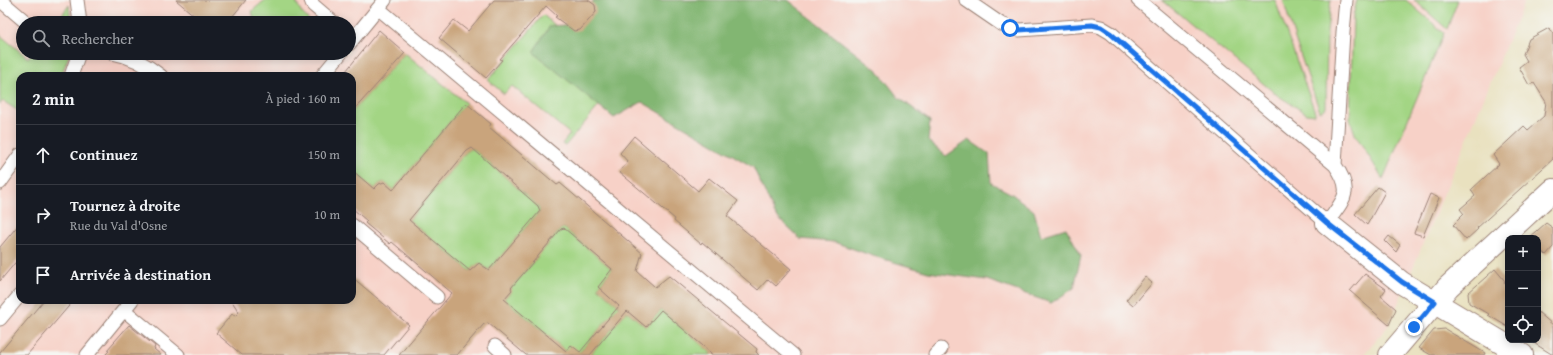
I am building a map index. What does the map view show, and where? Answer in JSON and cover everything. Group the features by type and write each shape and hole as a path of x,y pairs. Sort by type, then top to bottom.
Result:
{"street":[{"path":"1390,355 1448,287 1553,190"},
{"path":"1327,223 1402,282 1522,355"}],"lane":[{"path":"0,0 19,16"},
{"path":"77,0 79,16"},
{"path":"310,0 313,5 326,16"},
{"path":"966,0 1001,24 1019,30 1092,25 1101,27 1110,33 1327,223 1344,200 1345,187 1342,176 1335,165 1138,0"},
{"path":"1335,165 1346,0"},
{"path":"356,33 382,4 793,355"},
{"path":"72,72 77,60"},
{"path":"136,60 155,72"},
{"path":"325,72 335,60"},
{"path":"0,183 16,161"},
{"path":"356,228 437,296"},
{"path":"0,319 16,300"},
{"path":"87,355 128,305 178,355"},
{"path":"495,346 506,355"}],"shaded area":[{"path":"0,0 1525,0 1389,325 1363,355 0,355"}],"green space":[{"path":"265,0 295,0 305,16 253,16 252,11"},
{"path":"593,0 788,0 877,70 898,97 930,121 928,141 946,156 969,140 989,154 991,183 1012,194 1034,211 1041,236 1066,228 1081,255 1074,288 1051,303 987,280 928,272 873,256 834,242 800,239 776,216 753,167 642,102 614,118 533,52 550,26 578,24 592,11"},
{"path":"1162,0 1275,0 1315,115 1307,114 1277,95"},
{"path":"1283,0 1331,0 1327,31 1326,107 1320,112 1297,45"},
{"path":"1357,0 1406,0 1444,33 1383,179 1355,134 1350,119 1353,16"},
{"path":"1414,0 1458,0 1447,29"},
{"path":"69,5 70,16 61,16"},
{"path":"543,15 621,80 565,146 562,144 570,134 512,86 504,94 488,80"},
{"path":"0,35 16,48 16,60 67,60 63,72 16,72 16,109 3,101 0,104"},
{"path":"405,53 466,103 393,190 384,182 379,184 374,189 356,173 356,108"},
{"path":"472,148 538,206 540,211 489,270 479,263 470,271 409,220 467,151"},
{"path":"564,228 612,269 598,287 619,306 580,352 566,351 504,299 512,290 511,288 561,229"},
{"path":"661,310 710,352 711,355 590,355 627,311 646,327"}],"building":[{"path":"176,0 246,0 233,16 195,16"},
{"path":"494,0 588,0 595,5 596,12 580,30 574,31 555,17 557,16 546,6 500,59 502,60 486,78 439,38 454,20 468,31"},
{"path":"1549,28 1553,34 1553,159 1477,228 1478,229 1466,240 1453,225 1464,214 1460,209 1475,196 1471,190 1499,164 1493,155 1524,126 1528,130 1544,116 1546,102 1534,83 1529,85 1519,67 1527,61 1523,54 1529,39"},
{"path":"379,30 405,53 356,108 356,72 345,72"},
{"path":"466,103 491,124 489,127 557,185 560,183 642,253 637,271 655,287 669,276 757,349 756,352 759,355 711,355 710,352 661,310 646,327 627,311 590,355 526,355 488,323 484,324 457,355 399,355 452,293 392,242 390,244 365,223 367,221 356,211 356,173 374,189 379,184 384,182 393,190","holes":["472,148 538,206 540,211 489,270 479,263 470,271 409,220 467,151","564,228 612,269 598,287 619,306 580,352 571,345 566,351 504,299 512,290 511,288 561,229"]},
{"path":"634,136 698,191 709,178 738,201 727,216 791,269 776,286 768,279 758,290 702,242 701,244 674,221 675,219 619,172 628,162 620,153"},
{"path":"1378,187 1385,192 1367,225 1355,214"},
{"path":"1430,194 1439,198 1423,236 1414,233"},
{"path":"1546,223 1553,228 1553,247 1546,255 1541,251 1541,235 1532,235"},
{"path":"16,228 16,262 0,281 0,247"},
{"path":"1389,236 1400,245 1396,252 1385,241"},
{"path":"1495,269 1505,281 1505,325 1469,303 1468,293"},
{"path":"1365,274 1386,289 1381,296 1396,309 1389,325 1350,291"},
{"path":"1145,277 1152,283 1133,306 1126,300"},
{"path":"356,280 409,325 384,355 242,355 216,333 232,314 235,316 239,312 234,304 356,304"},
{"path":"41,304 71,304 27,355 0,355 0,352"},
{"path":"1541,315 1553,325 1553,355 1534,343 1541,343"},
{"path":"129,325 155,346 154,349 161,355 105,355 109,351 107,350"},
{"path":"1445,329 1485,353 1484,355 1431,355 1419,348 1434,330"}],"route":[{"path":"1010,28 1019,30 1092,25 1101,27 1124,43 1327,223 1402,282 1435,302 1414,327"}]}
